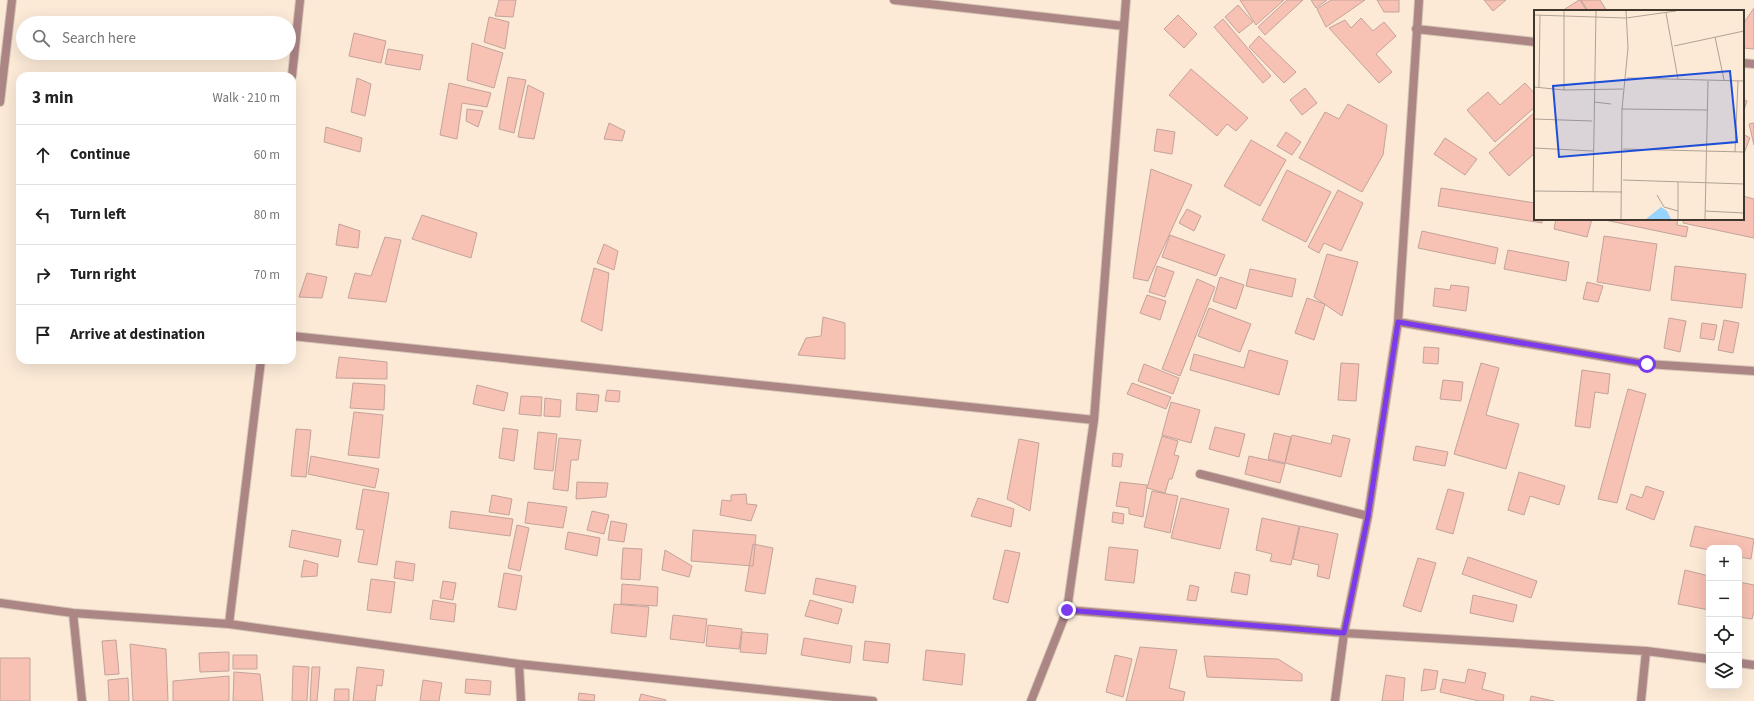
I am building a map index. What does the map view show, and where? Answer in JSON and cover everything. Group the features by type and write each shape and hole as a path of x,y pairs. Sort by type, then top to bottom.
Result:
{"street":[{"path":"0,102 12,0"},
{"path":"296,38 300,0"},
{"path":"894,0 1124,26"},
{"path":"1031,701 1067,610 1094,420 1126,0"},
{"path":"1335,701 1344,633 1368,516 1398,322 1419,0"},
{"path":"1416,29 1534,42"},
{"path":"292,72 294,60"},
{"path":"1744,63 1754,64"},
{"path":"1398,322 1647,364 1754,371"},
{"path":"296,336 1094,420"},
{"path":"229,624 261,364"},
{"path":"1200,474 1368,516"},
{"path":"0,603 73,613 229,624 519,664 873,701"},
{"path":"1067,610 1344,633 1646,651 1706,659"},
{"path":"73,613 82,701"},
{"path":"1641,701 1646,651"},
{"path":"1742,663 1754,665"},
{"path":"519,664 521,701"}],"building":[{"path":"499,0 516,0 513,17 495,16"},
{"path":"1240,0 1284,0 1256,25"},
{"path":"1287,0 1303,0 1265,35 1258,27"},
{"path":"1311,0 1327,0 1316,8"},
{"path":"1331,0 1365,0 1326,27 1317,9"},
{"path":"1377,0 1399,0 1399,12 1384,12"},
{"path":"1484,0 1506,0 1493,11"},
{"path":"1579,0 1586,10 1564,10"},
{"path":"1581,0 1600,0 1606,10 1587,10"},
{"path":"1238,5 1253,22 1239,33 1225,17"},
{"path":"1754,8 1754,49 1744,48 1744,23"},
{"path":"1178,15 1197,34 1184,48 1164,29"},
{"path":"489,17 509,22 505,49 484,42"},
{"path":"1361,18 1373,31 1384,22 1396,36 1376,54 1392,72 1379,83 1329,28 1345,20 1351,28"},
{"path":"1223,19 1271,76 1263,83 1214,27"},
{"path":"354,33 386,41 381,63 349,56"},
{"path":"1259,36 1296,72 1284,83 1249,47"},
{"path":"472,43 503,53 494,88 467,80"},
{"path":"388,49 423,55 420,70 385,64"},
{"path":"1191,69 1248,118 1236,131 1227,124 1217,136 1169,95"},
{"path":"508,77 526,80 514,133 499,129"},
{"path":"357,78 371,84 365,116 351,112"},
{"path":"449,83 491,93 487,107 462,103 457,139 440,135"},
{"path":"1525,83 1534,93 1534,108 1495,142 1467,110 1488,92 1500,105"},
{"path":"528,85 544,93 534,139 518,137"},
{"path":"1305,88 1317,103 1302,115 1290,100"},
{"path":"1744,100 1747,101 1744,110"},
{"path":"1348,104 1387,125 1383,155 1362,192 1299,158 1325,112 1339,119"},
{"path":"467,109 483,111 478,127 466,121"},
{"path":"1534,113 1534,154 1509,176 1489,153"},
{"path":"609,123 625,131 622,141 604,139"},
{"path":"1754,123 1754,145 1749,124"},
{"path":"326,127 362,138 360,152 324,142"},
{"path":"1157,129 1175,132 1172,154 1154,151"},
{"path":"1286,132 1301,142 1292,155 1277,146"},
{"path":"1744,135 1750,138 1744,153"},
{"path":"1445,138 1477,159 1465,175 1434,154"},
{"path":"1251,140 1286,160 1260,206 1224,186"},
{"path":"1151,169 1192,185 1148,281 1133,278"},
{"path":"1287,170 1331,192 1306,242 1262,220"},
{"path":"1441,188 1534,203 1534,220 1542,220 1542,223 1438,206"},
{"path":"1338,190 1363,203 1341,251 1324,243 1319,253 1308,247"},
{"path":"1744,196 1754,199 1754,238 1683,223 1684,220 1744,220"},
{"path":"1187,209 1201,216 1194,231 1179,223"},
{"path":"422,215 477,233 471,258 412,239"},
{"path":"1556,220 1592,220 1587,237 1554,229"},
{"path":"1605,220 1678,220 1677,225 1688,227 1686,237"},
{"path":"339,224 360,231 358,248 336,245"},
{"path":"1422,231 1498,248 1495,264 1418,248"},
{"path":"1170,235 1225,255 1216,276 1162,257"},
{"path":"1604,236 1657,244 1650,291 1597,282"},
{"path":"385,237 401,240 386,302 348,298 355,273 371,276"},
{"path":"604,244 618,251 614,270 597,263"},
{"path":"1508,250 1569,262 1566,281 1504,269"},
{"path":"1327,254 1358,262 1342,316 1314,297"},
{"path":"1157,266 1174,272 1165,297 1149,292"},
{"path":"1675,266 1746,274 1742,308 1671,300"},
{"path":"594,268 609,273 602,331 581,321"},
{"path":"1250,269 1296,279 1292,297 1246,286"},
{"path":"307,273 327,277 322,298 299,297"},
{"path":"1220,277 1244,285 1236,309 1213,301"},
{"path":"1197,279 1215,287 1180,376 1162,369"},
{"path":"1587,282 1603,286 1598,302 1583,299"},
{"path":"1451,285 1469,287 1466,311 1433,306 1435,288 1450,290"},
{"path":"1147,295 1166,301 1160,320 1140,313"},
{"path":"1307,298 1325,304 1314,340 1295,333"},
{"path":"1209,308 1251,324 1240,352 1198,336"},
{"path":"823,317 845,323 845,359 798,355 806,338 821,336"},
{"path":"1669,318 1686,321 1680,352 1664,348"},
{"path":"1724,320 1739,323 1733,353 1718,350"},
{"path":"1702,323 1717,325 1714,340 1700,338"},
{"path":"1424,347 1439,348 1438,364 1423,363"},
{"path":"1249,350 1288,361 1279,395 1190,370 1194,354 1244,368"},
{"path":"339,357 387,362 387,379 336,378"},
{"path":"1341,363 1359,364 1356,401 1338,400"},
{"path":"1481,363 1499,368 1486,415 1519,424 1506,469 1454,454"},
{"path":"1144,364 1179,378 1173,394 1138,381"},
{"path":"1582,370 1610,374 1608,394 1595,392 1590,428 1575,426"},
{"path":"1443,380 1463,382 1461,401 1440,399"},
{"path":"353,383 385,385 384,410 350,408"},
{"path":"1132,383 1171,397 1166,409 1127,394"},
{"path":"477,385 508,393 504,411 473,404"},
{"path":"1628,389 1646,394 1617,503 1598,499"},
{"path":"607,390 620,391 619,402 605,401"},
{"path":"577,393 599,395 597,412 576,410"},
{"path":"521,396 542,397 541,416 519,414"},
{"path":"545,398 561,400 560,417 544,416"},
{"path":"1171,402 1200,410 1191,443 1162,435"},
{"path":"354,412 383,415 379,458 348,455"},
{"path":"1215,427 1245,434 1239,457 1209,449"},
{"path":"503,428 518,430 514,461 499,458"},
{"path":"296,429 311,430 306,477 291,476"},
{"path":"538,432 557,434 553,471 534,469"},
{"path":"1274,433 1291,437 1285,463 1268,459"},
{"path":"1292,435 1331,444 1333,435 1350,439 1341,477 1285,463"},
{"path":"1162,436 1178,441 1174,455 1179,456 1172,479 1169,479 1165,493 1147,488"},
{"path":"559,438 581,440 578,460 571,460 568,491 553,489"},
{"path":"1019,439 1039,443 1030,511 1007,499"},
{"path":"1416,446 1448,452 1445,466 1413,460"},
{"path":"1113,453 1123,454 1121,467 1112,466"},
{"path":"311,456 379,469 375,488 308,474"},
{"path":"1249,456 1285,464 1280,483 1245,474"},
{"path":"1519,472 1565,486 1559,505 1530,496 1524,515 1508,510"},
{"path":"577,482 608,483 606,497 576,499"},
{"path":"1120,482 1147,485 1143,517 1129,514 1129,508 1116,506"},
{"path":"1646,486 1664,492 1654,520 1626,509 1631,494 1642,498"},
{"path":"363,489 389,493 377,565 358,562 364,530 356,529"},
{"path":"1448,489 1464,493 1453,534 1436,529"},
{"path":"1152,491 1178,496 1170,533 1144,527"},
{"path":"746,494 747,504 757,505 751,521 720,515 722,500 731,501 731,495"},
{"path":"492,495 512,499 509,515 489,512"},
{"path":"978,498 1014,509 1011,527 971,516"},
{"path":"1181,498 1229,509 1220,549 1171,538"},
{"path":"528,502 567,507 563,528 525,523"},
{"path":"451,511 513,519 510,536 449,528"},
{"path":"592,511 609,515 604,534 587,530"},
{"path":"1113,512 1124,514 1123,524 1112,522"},
{"path":"1262,518 1299,526 1291,565 1270,561 1272,554 1256,550"},
{"path":"611,521 627,524 624,542 608,540"},
{"path":"517,525 529,528 520,571 508,568"},
{"path":"1300,526 1338,534 1329,579 1317,576 1319,565 1293,559"},
{"path":"1695,526 1754,539 1751,559 1742,558 1742,545 1706,545 1706,549 1690,546"},
{"path":"292,530 341,540 338,557 289,547"},
{"path":"693,530 756,535 753,566 691,561"},
{"path":"568,532 600,538 597,556 565,549"},
{"path":"753,544 773,548 765,594 745,591"},
{"path":"1109,547 1138,550 1134,583 1105,580"},
{"path":"623,548 642,549 640,580 621,579"},
{"path":"665,550 692,566 689,577 662,570"},
{"path":"1005,550 1020,553 1008,603 993,599"},
{"path":"1468,557 1537,581 1531,598 1462,574"},
{"path":"1418,558 1436,563 1421,612 1403,606"},
{"path":"304,560 318,564 317,576 301,577"},
{"path":"396,561 415,564 413,581 394,578"},
{"path":"1685,570 1706,575 1706,609 1678,604"},
{"path":"1235,572 1250,575 1247,595 1231,592"},
{"path":"504,573 522,576 516,610 498,607"},
{"path":"816,578 856,586 853,603 813,594"},
{"path":"371,579 395,582 391,613 367,610"},
{"path":"443,581 456,583 453,600 440,598"},
{"path":"1742,583 1754,585 1754,611 1752,619 1742,617"},
{"path":"622,584 658,587 657,606 621,604"},
{"path":"1190,585 1199,587 1196,601 1187,600"},
{"path":"1473,595 1517,605 1513,622 1470,613"},
{"path":"433,600 456,604 454,622 430,619"},
{"path":"810,600 842,609 838,624 805,616"},
{"path":"614,604 649,607 646,637 611,633"},
{"path":"673,615 707,619 704,643 670,639"},
{"path":"708,625 742,629 739,649 706,646"},
{"path":"742,632 768,634 766,654 740,652"},
{"path":"804,638 852,646 850,663 801,655"},
{"path":"116,640 119,674 105,675 102,641"},
{"path":"865,641 890,644 888,663 863,660"},
{"path":"130,644 166,649 168,701 133,701"},
{"path":"1140,647 1177,650 1169,688 1185,692 1183,701 1126,701"},
{"path":"926,650 965,654 962,685 923,680"},
{"path":"229,652 229,671 200,672 199,653"},
{"path":"233,655 257,655 257,669 233,669"},
{"path":"1115,655 1132,659 1123,697 1106,692"},
{"path":"1204,656 1278,659 1302,674 1302,681 1207,677"},
{"path":"0,658 30,658 30,701 0,701"},
{"path":"293,666 309,667 307,701 292,701"},
{"path":"312,667 320,667 317,701 310,701"},
{"path":"357,667 384,670 382,686 377,685 375,701 353,701"},
{"path":"1424,669 1438,671 1435,689 1421,691"},
{"path":"1468,669 1486,673 1482,689 1504,695 1503,701 1479,701 1440,692 1443,679 1465,683"},
{"path":"234,672 260,674 263,701 233,701"},
{"path":"1386,675 1405,678 1403,701 1382,701"},
{"path":"229,676 229,701 173,701 173,681"},
{"path":"128,678 129,701 109,701 108,680"},
{"path":"466,679 491,681 490,695 465,693"},
{"path":"423,680 442,683 439,701 420,701"},
{"path":"335,689 349,689 349,701 334,701"},
{"path":"579,693 595,695 594,701 578,700"},
{"path":"641,694 666,700 666,701 639,701"},
{"path":"1531,696 1554,701 1530,701"}],"route":[{"path":"1067,610 1344,633 1368,516 1398,322 1435,330 1647,364"}]}
